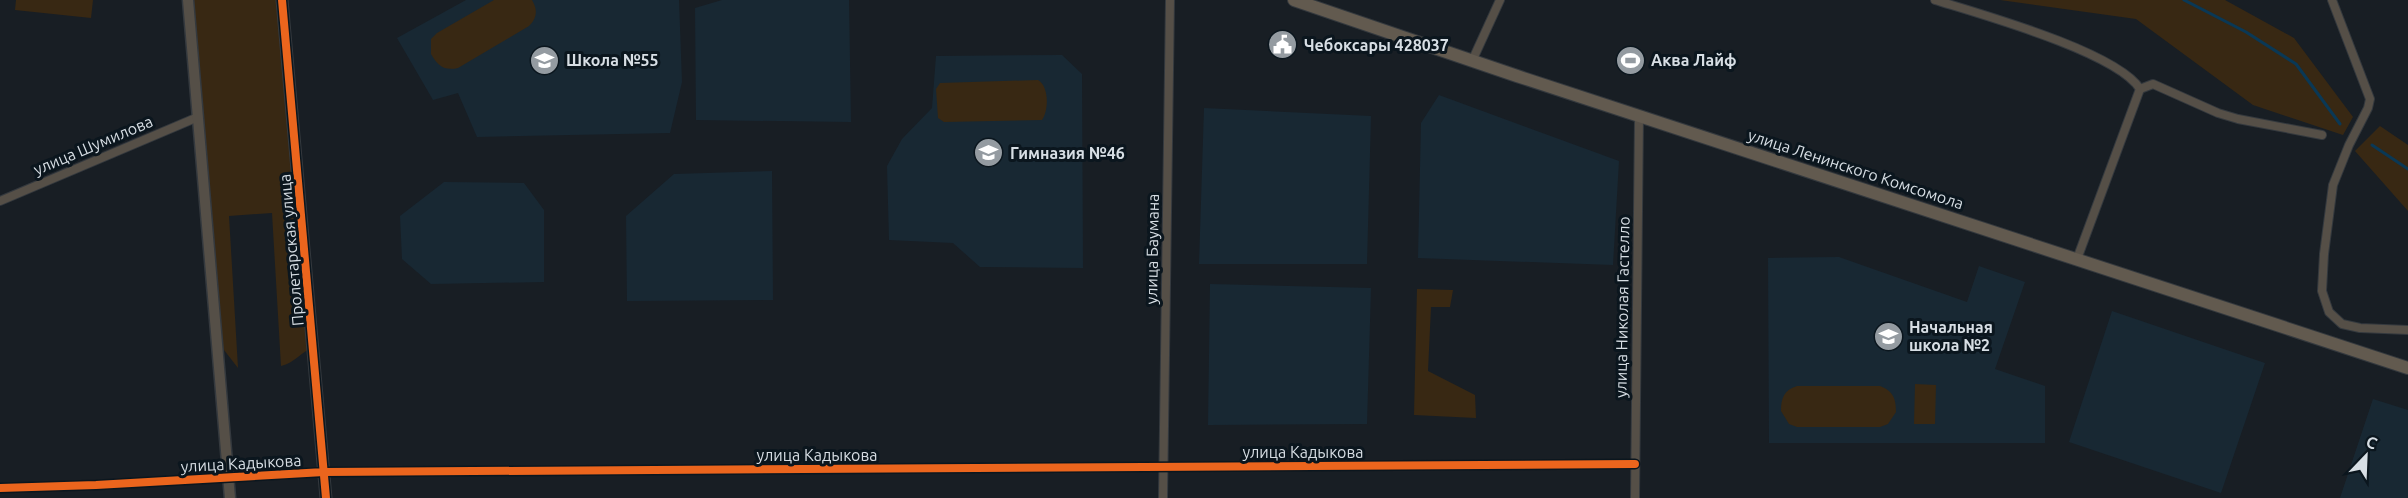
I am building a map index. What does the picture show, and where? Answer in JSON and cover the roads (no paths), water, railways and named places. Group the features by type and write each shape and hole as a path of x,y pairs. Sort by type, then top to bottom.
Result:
{"main road":[{"name":"улица Ленинского Комсомола","path":"1294,0 1639,116 2408,368"}],"street":[{"path":"188,0 230,498"},
{"name":"Пролетарская улица","path":"282,0 326,498"},
{"name":"улица Баумана","path":"1163,498 1170,0"},
{"path":"1473,59 1500,0"},
{"path":"1935,0 2056,40 2203,107 2238,119 2322,135"},
{"path":"2332,0 2370,99 2333,185 2324,254 2322,291 2325,303 2336,319 2350,327 2408,330"},
{"path":"2123,72 2140,89"},
{"path":"2077,259 2140,89 2153,84"},
{"name":"улица Николая Гастелло","path":"1635,498 1639,116"},
{"name":"улица Шумилова","path":"0,201 198,117"},
{"name":"улица Кадыкова","path":"0,488 324,472 1635,464"}],"waterway":[{"path":"2184,0 2246,32 2296,64 2340,124"},
{"path":"2372,145 2408,169"}],"place":[{"name":"Чебоксары 428037","path":"1283,45"},
{"name":"Школа №55","path":"545,60"},
{"name":"Аква Лайф","path":"1630,60"},
{"name":"Гимназия №46","path":"989,153"},
{"name":"Начальная школа №2","path":"1888,336"}]}
